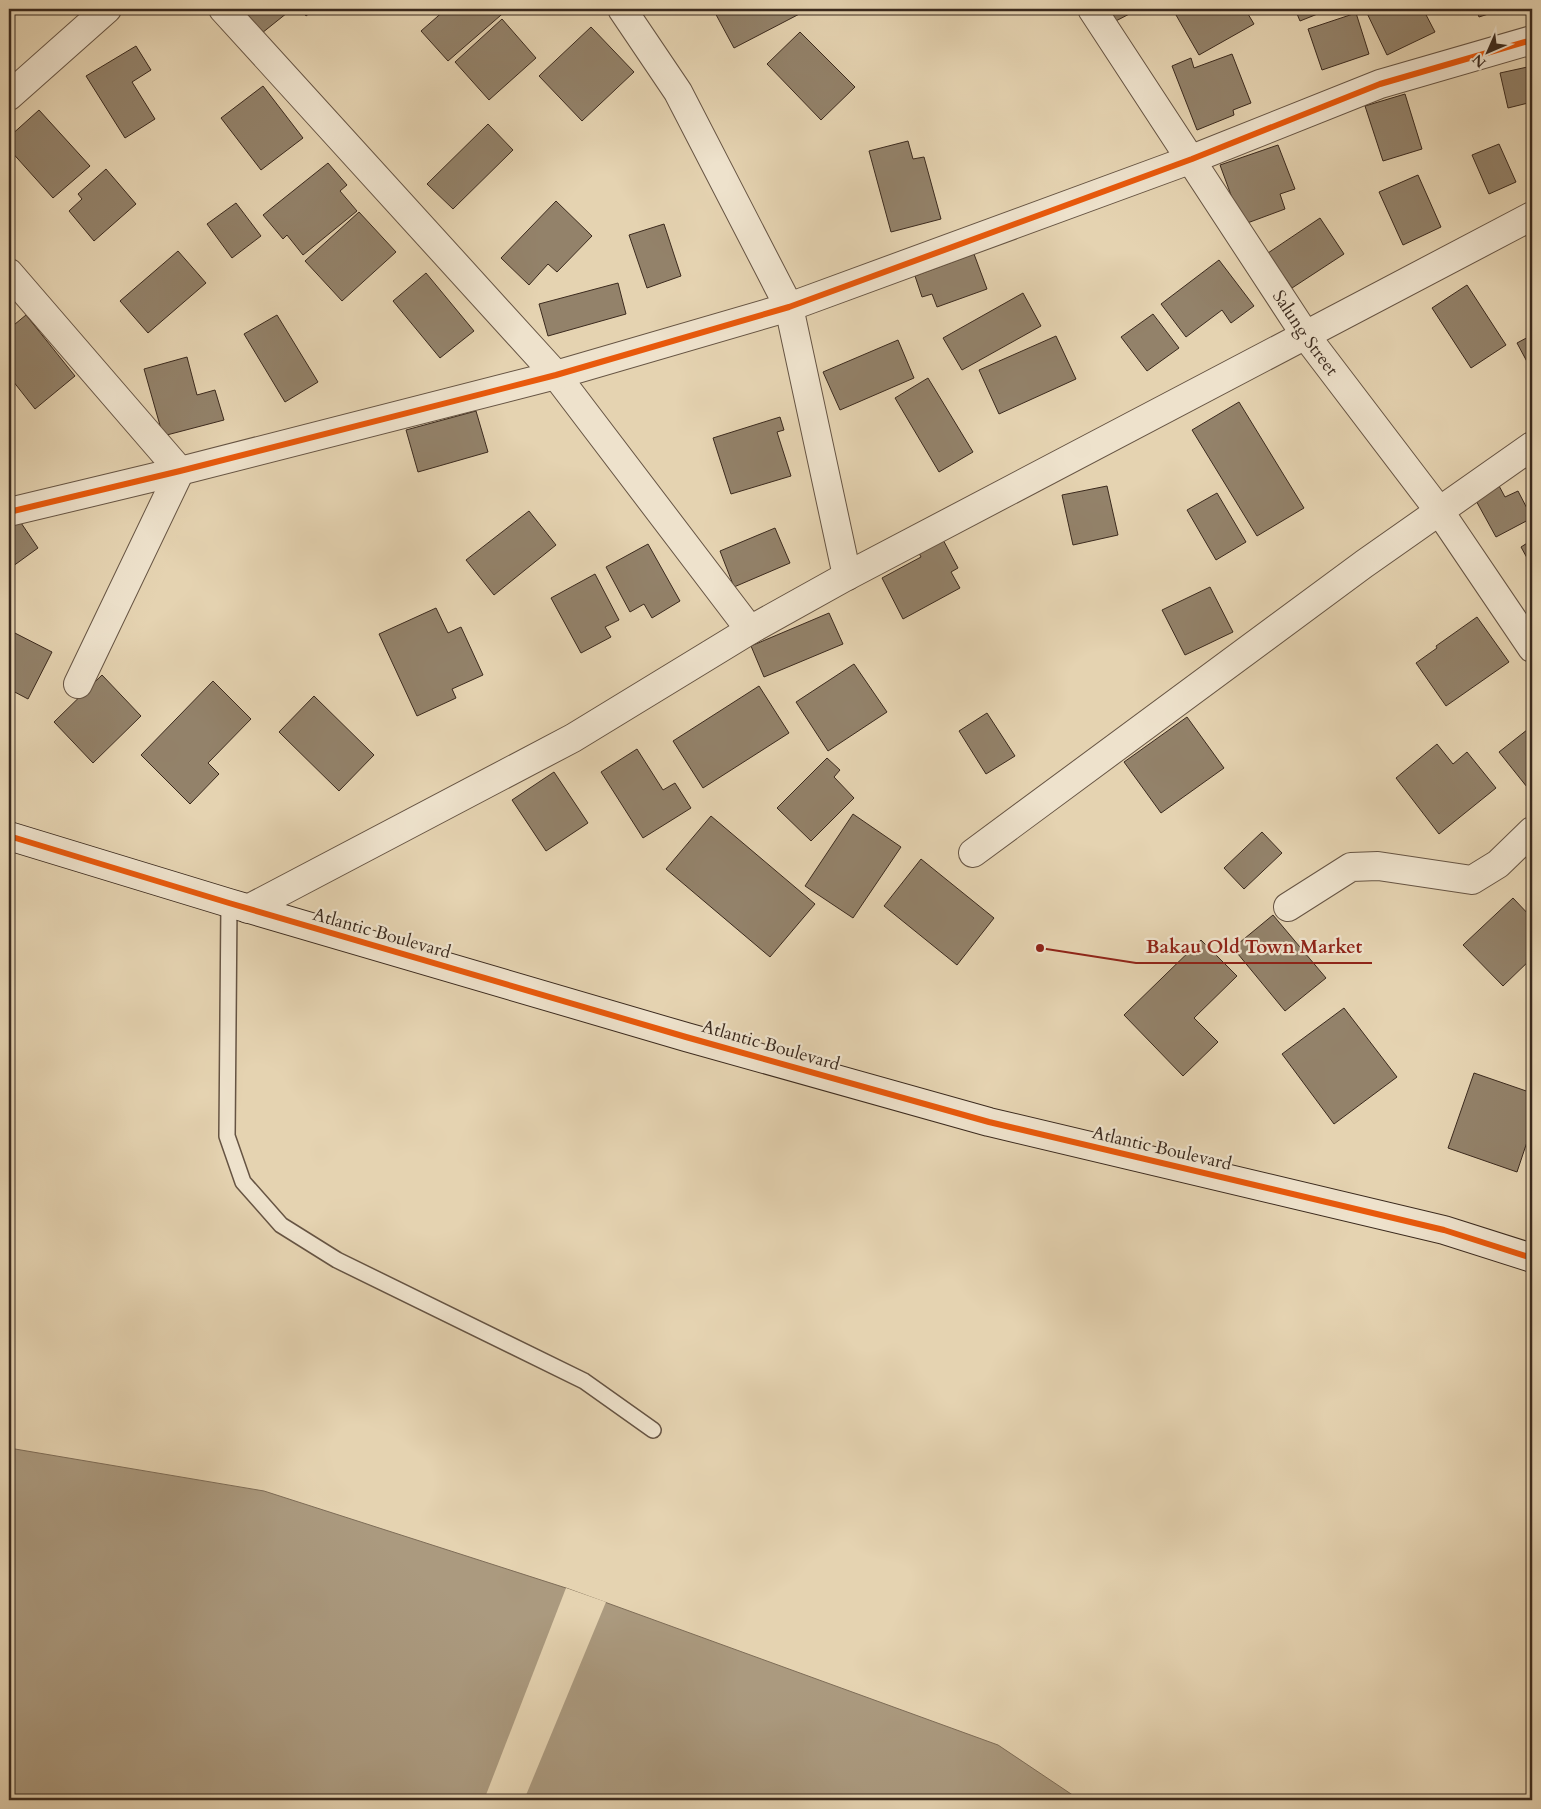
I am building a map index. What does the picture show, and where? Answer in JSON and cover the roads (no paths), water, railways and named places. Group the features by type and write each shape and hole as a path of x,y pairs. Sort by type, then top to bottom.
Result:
{"street":[{"path":"9,96 107,9"},
{"path":"223,9 556,375 750,630"},
{"path":"622,9 678,92 789,306 847,576"},
{"name":"Salung Street","path":"1092,9 1192,159 1306,336 1440,512 1532,648"},
{"path":"9,512 180,471 556,375 789,306 1192,159 1380,84 1532,40"},
{"path":"238,906 573,738 750,630 847,576 1532,216"},
{"path":"9,273 180,471"},
{"path":"973,853 1364,564 1532,446"},
{"path":"78,684 180,471"},
{"path":"1288,907 1351,867 1378,866 1472,880 1498,864 1532,831"},
{"name":"Atlantic Boulevard","path":"9,836 238,906 686,1037 989,1122 1444,1230 1532,1258"}],"lane":[{"path":"238,906 226,1136 243,1182 281,1225 337,1260 584,1381 653,1430"}],"place":[{"name":"Bakau Old Town Market","path":"1040,948"}]}
